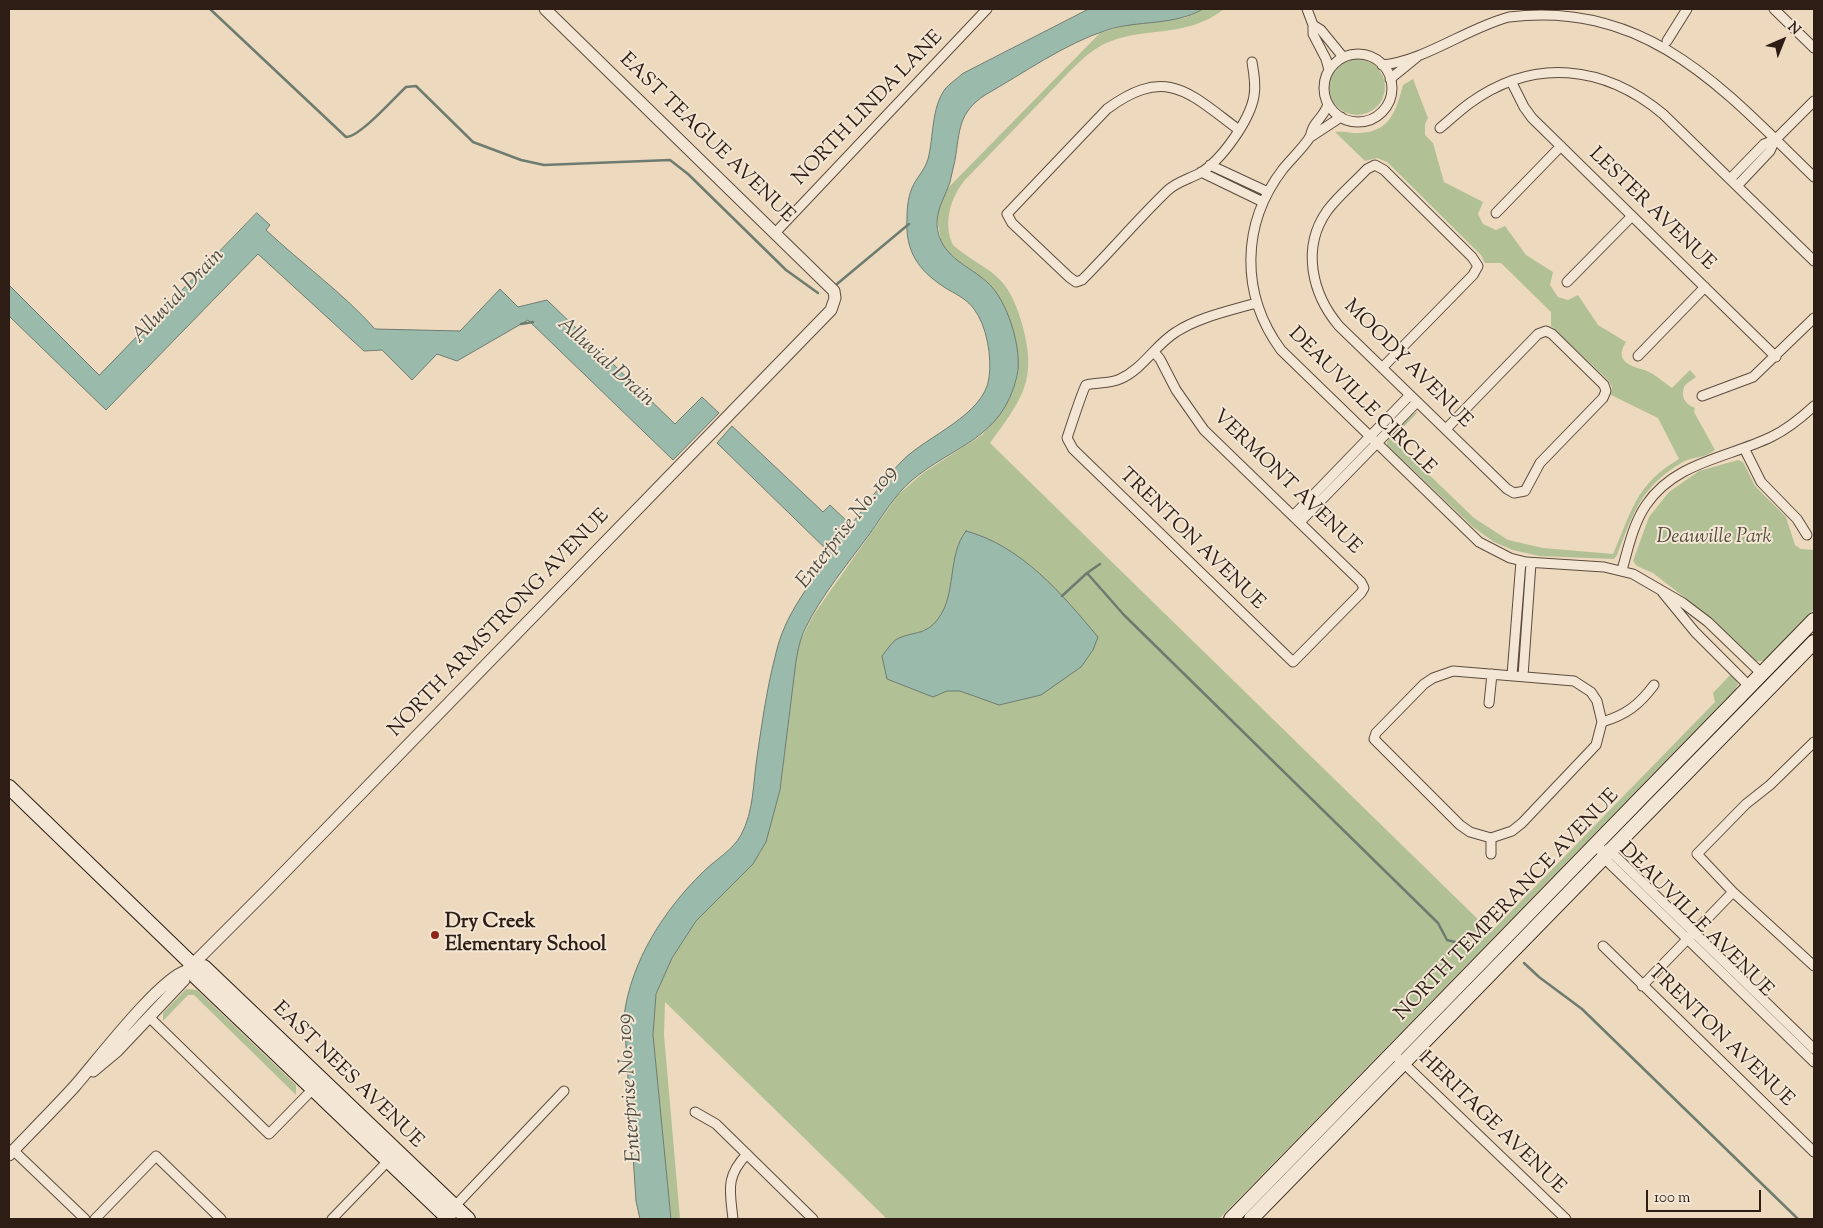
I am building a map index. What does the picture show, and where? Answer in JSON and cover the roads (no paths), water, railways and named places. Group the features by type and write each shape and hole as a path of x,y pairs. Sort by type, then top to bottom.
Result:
{"main road":[{"name":"NORTH TEMPERANCE AVENUE","path":"1231,1219 1814,620"},
{"name":"NORTH TEMPERANCE AVENUE","path":"1251,1219 1814,642"},
{"path":"1695,765 1715,734 1760,687 1762,674"},
{"name":"EAST NEES AVENUE","path":"9,787 191,967 196,977 387,1162 452,1213 468,1219"},
{"name":"EAST NEES AVENUE","path":"191,967 204,967 404,1160 452,1213"},
{"path":"312,1090 345,1112 390,1156 404,1160"}],"street":[{"name":"EAST TEAGUE AVENUE","path":"545,9 834,290 834,299"},
{"name":"NORTH LINDA LANE","path":"776,232 987,9"},
{"path":"1307,9 1313,25 1312,34 1326,59 1329,70"},
{"path":"1667,41 1687,9"},
{"path":"1774,9 1814,48"},
{"path":"1382,65 1417,57 1486,24 1534,12 1558,11 1597,14 1646,30 1667,41 1706,72 1814,177"},
{"path":"1313,25 1321,30 1343,57"},
{"path":"1364,55 1374,58 1382,65 1390,79 1391,93 1388,103 1374,118 1354,122 1341,117 1328,104 1324,93 1324,82 1329,70 1343,57 1364,55"},
{"path":"1390,79 1417,57"},
{"path":"1239,130 1182,90 1170,87 1142,90 1123,98 1107,109 1007,214 1012,223 1076,282 1082,280 1171,188 1210,165 1239,130 1252,105 1254,96 1252,62"},
{"path":"1440,128 1470,103 1511,81 1544,73 1583,74 1621,86 1645,99 1664,114 1814,261"},
{"name":"LESTER AVENUE","path":"1511,81 1524,107 1561,146 1776,357"},
{"path":"1737,186 1770,151 1775,140 1814,100"},
{"name":"DEAUVILLE CIRCLE","path":"1328,104 1309,138 1268,192 1250,242 1250,265 1256,303 1270,335 1281,350 1479,542 1493,551 1521,561 1604,567 1622,570 1647,580 1708,622 1762,674"},
{"name":"DEAUVILLE CIRCLE","path":"1309,138 1341,117"},
{"path":"1730,178 1764,144 1775,140"},
{"path":"1496,213 1561,146"},
{"path":"1210,165 1268,192"},
{"name":"MOODY AVENUE","path":"1382,368 1473,275 1478,266 1472,257 1398,183 1384,170 1375,165 1367,169 1334,202 1322,218 1316,236 1312,266 1315,285 1321,300 1339,326 1382,368 1446,429 1507,489 1514,494 1520,494 1525,491 1540,463 1603,398 1606,391 1604,385 1552,334 1546,331 1538,334 1446,429"},
{"path":"1201,172 1263,202"},
{"path":"1567,282 1632,216"},
{"path":"1638,356 1705,287"},
{"name":"NORTH ARMSTRONG AVENUE","path":"76,1084 117,1051 184,980 191,967 830,310 834,299"},
{"path":"1154,352 1166,339 1186,326 1256,303"},
{"path":"1702,396 1753,377 1776,357 1814,318"},
{"name":"TRENTON AVENUE","path":"1154,352 1128,375 1118,380 1086,385 1082,389 1079,405 1067,438 1073,449 1293,662 1355,600 1364,588"},
{"name":"VERMONT AVENUE","path":"1154,352 1176,390 1204,430 1362,582 1364,588"},
{"path":"1297,518 1414,398"},
{"path":"1622,570 1640,515 1667,481 1690,468 1744,448 1788,428 1814,406"},
{"path":"1744,448 1761,482 1797,519 1807,535"},
{"path":"1512,675 1521,561"},
{"path":"1523,676 1531,563"},
{"name":"DEAUVILLE CIRCLE","path":"1659,589 1694,632 1750,687"},
{"path":"1462,670 1492,674 1562,678 1582,685 1597,701 1602,722 1600,738 1591,753 1522,823 1512,831 1491,838 1476,834 1460,825 1374,739 1376,733 1424,684 1444,674 1462,670"},
{"path":"1489,703 1492,674"},
{"path":"1602,722 1627,713 1636,707 1654,685"},
{"path":"1814,742 1770,785 1746,804 1697,854 1733,892 1814,966"},
{"path":"1491,838 1491,854"},
{"name":"DEAUVILLE AVENUE","path":"1598,843 1814,1062"},
{"path":"1642,986 1733,892"},
{"name":"DEAUVILLE AVENUE","path":"1690,935 1814,1048"},
{"name":"TRENTON AVENUE","path":"1603,946 1642,986 1812,1147"},
{"name":"NORTH ARMSTRONG AVENUE","path":"11,1152 76,1084 106,1047 139,1012 178,974 191,967"},
{"path":"149,1017 269,1134 312,1090"},
{"name":"HERITAGE AVENUE","path":"1393,1053 1566,1219"},
{"path":"452,1213 564,1091"},
{"path":"695,1112 716,1124 813,1219"},
{"path":"11,1152 85,1219"},
{"path":"733,1219 731,1178 733,1170 747,1154"},
{"path":"94,1219 156,1156 221,1219"},
{"path":"332,1219 387,1162"}],"water":[{"name":"Enterprise No. 109","path":"1089,9 1203,9 1180,18 1107,30 1075,43 985,95 976,102 965,116 960,131 950,182 938,212 938,232 941,241 951,255 987,282 1001,300 1012,325 1018,352 1017,376 1010,397 1000,414 988,428 927,469 900,492 827,592 803,633 796,661 780,790 766,842 753,864 696,921 672,958 656,994 653,1035 671,1219 640,1219 636,1201 624,1016 628,996 642,956 663,920 689,887 708,867 733,846 741,835 752,797 767,692 780,639 799,601 831,554 717,443 732,426 823,512 830,505 851,525 903,460 966,414 977,403 985,391 989,378 988,342 979,316 971,305 935,281 915,258 908,240 907,230 907,211 910,195 928,159 937,105 945,89 962,74"},
{"path":"257,213 270,225 266,230 336,290 375,329 460,331 500,289 518,307 547,300 675,424 702,397 719,413 673,460 528,320 457,361 437,354 412,380 382,350 364,351 258,254 106,410 9,316 9,285 99,375"},
{"path":"966,531 986,538 1023,560 1070,604 1098,637 1093,650 1081,667 1041,695 999,705 960,691 947,691 933,697 887,679 882,656 893,642 924,631 938,619 944,609 948,598 956,551"}],"waterway":[{"path":"210,9 346,137 360,131 406,87 416,86 473,142 521,160 544,165 670,160 688,174 786,270 818,293"},
{"path":"837,284 909,224"},
{"name":"Alluvial Drain","path":"521,324 533,322"},
{"name":"Alluvial Drain","path":"1062,596 1100,564"},
{"path":"1087,573 1124,615 1438,923 1447,940 1471,946"},
{"path":"1524,963 1539,977 1582,1009 1798,1219"}],"place":[{"name":"Dry Creek Elementary School","path":"435,935"}],"park label":[{"name":"Deauville Park","path":"1714,539"}]}
